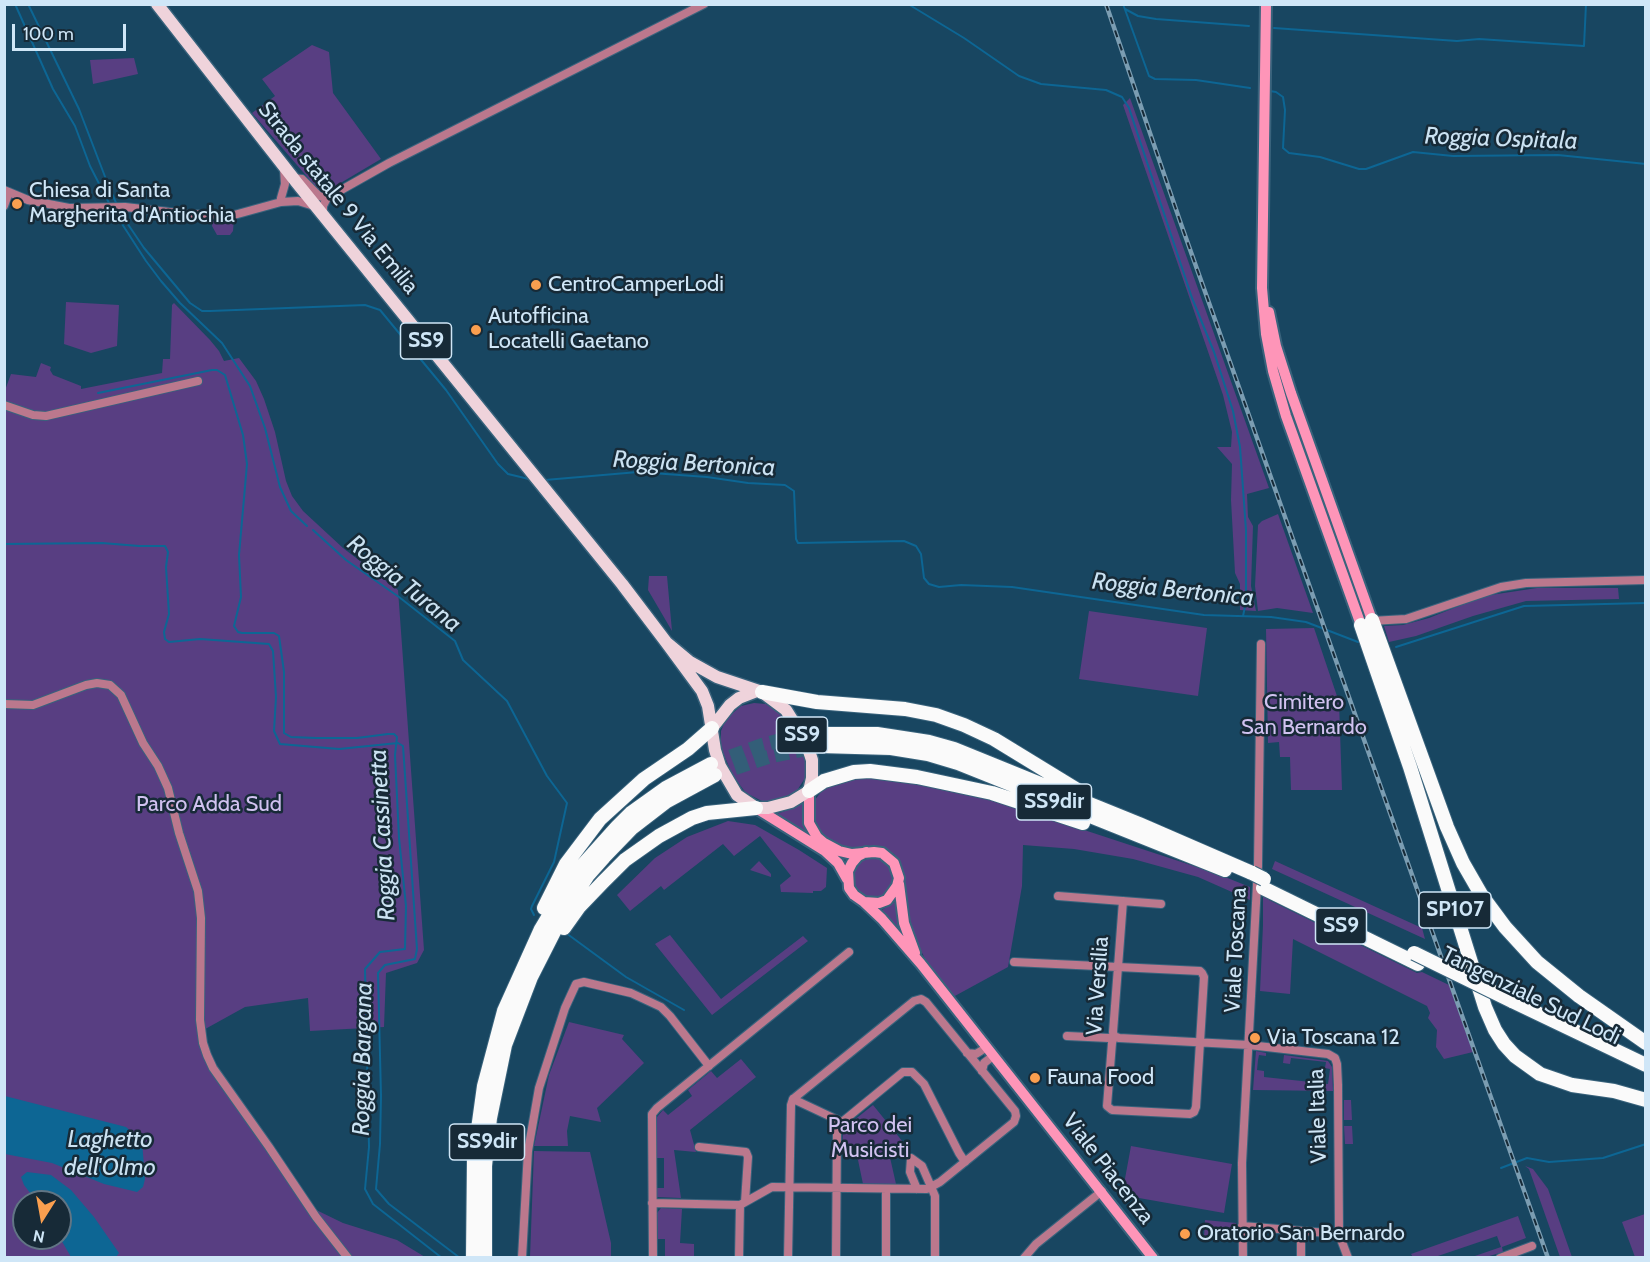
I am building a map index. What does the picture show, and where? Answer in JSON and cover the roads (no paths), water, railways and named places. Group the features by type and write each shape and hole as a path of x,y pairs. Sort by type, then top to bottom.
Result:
{"highway":[{"name":"SP107","path":"1367,622 1447,828 1482,896 1505,927 1537,962 1579,996 1646,1043"},
{"name":"SP107","path":"1367,622 1485,1007 1495,1030 1515,1056 1540,1074 1572,1085 1614,1091 1646,1100"},
{"path":"760,692 818,702 905,709 936,715 964,725 1007,745 1138,829"},
{"path":"516,983 515,967 566,864 581,842 617,802 644,779 695,744 712,728"},
{"name":"SS9dir","path":"819,740 891,748 944,758 1138,829"},
{"name":"SS9dir","path":"473,1257 473,1180 479,1108 496,1036 516,983 554,907 580,867 605,838 646,801 688,775 713,770 632,828 588,875 563,914 531,977 505,1046 490,1118 485,1166 485,1257"},
{"path":"809,791 824,781 854,772 870,771 917,777 992,793 1100,828 1138,829"},
{"path":"531,977 542,965 579,907 610,874 642,846 692,818 715,812 756,808"},
{"name":"Tangenziale Sud Lodi","path":"1138,829 1258,881 1646,1075"},
{"name":"Tangenziale Sud Lodi","path":"1514,1007 1646,1065"}],"main road":[{"name":"Strada statale 9 Via Emilia","path":"157,4 298,186 543,486 666,642 702,691 708,706 712,728"},
{"name":"Strada statale 9 Via Emilia","path":"666,642 690,662 717,678 760,692"},
{"name":"SS9","path":"712,728 730,705 739,698 760,692 786,710 806,742 812,760 809,791"},
{"path":"712,728 715,750 725,775 737,795 756,808 781,806 809,791"}],"street":[{"path":"282,200 304,203 320,212 327,198 388,163 704,4"},
{"name":"SP107","path":"1266,4 1263,318 1273,371 1286,416 1367,622"},
{"path":"281,162 285,179 282,200"},
{"path":"4,206 7,191 28,200 63,207 122,207 187,214 234,214 293,198 302,179 319,196 327,198"},
{"path":"4,405 33,415 46,416 198,381"},
{"path":"1367,622 1406,619 1501,587 1526,583 1646,580"},
{"name":"Viale Toscana","path":"1243,1257 1242,1163 1258,866 1261,644"},
{"path":"4,704 33,705 97,683 110,685 121,695 143,743 158,766 168,788 179,833 198,891 201,918 201,1020 203,1043 213,1068 270,1147 316,1217 348,1257"},
{"path":"756,808 825,851 838,863 854,895 864,902 879,903 887,900 893,894 899,878 898,870 889,857 874,852 852,854 839,851 817,837 807,816 809,791"},
{"path":"847,880 852,862 866,852"},
{"name":"Viale Piacenza","path":"899,878 904,923 921,964"},
{"path":"1058,896 1161,904"},
{"name":"Via Versilia","path":"1123,901 1107,1104 1110,1109 1190,1114 1194,1112 1200,1042"},
{"name":"Viale Piacenza","path":"864,902 875,910 921,964 1153,1257"},
{"path":"653,1257 652,1114 849,952"},
{"path":"1014,962 1200,972 1203,974 1200,1042"},
{"path":"522,1257 528,1151 539,1088 565,1008 576,984 584,982 631,993 661,1007 709,1066"},
{"path":"652,1203 742,1204 772,1187 789,1187 886,1189 917,1189 932,1187 965,1162 1014,1122 1015,1112 926,1002 921,999 914,1001 793,1099 791,1105 789,1187 788,1257"},
{"name":"Viale Italia","path":"1067,1036 1109,1038 1114,1036 1249,1045 1328,1054 1336,1061 1340,1154 1338,1169 1339,1234 1348,1257"},
{"path":"968,1053 990,1051"},
{"path":"982,1071 990,1051"},
{"path":"836,1257 837,1130 842,1122 903,1072 909,1071 915,1074 927,1089 965,1162"},
{"path":"793,1099 842,1122"},
{"path":"699,1147 746,1152 748,1157 739,1257"},
{"path":"917,1189 910,1172 911,1158 922,1166 936,1200 935,1257"},
{"path":"886,1189 886,1257"},
{"path":"1024,1257 1036,1244 1102,1191"},
{"path":"1242,1226 1339,1234"},
{"path":"1301,1231 1301,1257"},
{"path":"1500,1257 1532,1246"}],"water":[{"name":"Laghetto dell'Olmo","path":"5,1096 126,1127 142,1141 145,1179 143,1187 137,1192 104,1184 52,1163 5,1154"},
{"name":"Laghetto dell'Olmo","path":"27,1172 51,1175 71,1190 28,1190 21,1177"},
{"name":"Laghetto dell'Olmo","path":"72,1191 94,1217 119,1253 116,1257 71,1257 67,1250 72,1250"}],"waterway":[{"name":"Roggia Turana","path":"15,4 53,89 75,126 90,166 110,205"},
{"name":"Roggia Bertonica","path":"28,4 79,109 121,214 144,248 190,303 202,311 365,305 380,310 446,390 498,464 508,474 533,480"},
{"path":"908,4 964,38 1019,76 1041,84 1106,90 1122,97 1129,108 1192,298 1214,352 1233,411 1240,447 1246,530 1246,602 1243,616"},
{"name":"Roggia Ospitala","path":"1123,4 1149,76 1155,79 1196,80 1250,88"},
{"path":"1274,28 1457,41 1479,39 1584,46 1586,4"},
{"path":"1125,9 1138,16 1156,19 1249,26"},
{"name":"Roggia Ospitala","path":"1270,91 1283,97 1285,110 1283,148 1289,153 1320,157 1359,169 1366,169 1413,152 1453,156 1558,155 1646,164"},
{"name":"Roggia Turana","path":"113,210 161,281 180,303 222,343 250,386 265,428 280,487 291,511 307,526"},
{"name":"Roggia Cassinetta","path":"98,393 212,370 225,375 243,435 247,464 239,555 241,597 234,626 238,632 242,633 274,633 279,636 284,672 284,733 291,737 316,738 357,738 388,734 394,734 397,737 395,755 399,838 406,906 405,949 380,952 365,969 369,1147 365,1189 373,1204 442,1258"},
{"name":"Roggia Bertonica","path":"545,480 638,472 785,485 794,491 798,543 904,541 916,546 921,554 924,578 929,584 939,587 961,585 1012,587 1204,615 1271,617 1306,622 1358,642"},
{"name":"Roggia Turana","path":"313,530 346,560 399,597 455,641 463,660 507,701 547,776 567,803 554,862 531,909 534,915"},
{"name":"Roggia Cassinetta","path":"4,544 102,543 165,546 168,552 166,567 169,614 164,632 165,639 169,642 200,639 269,644 273,651 276,697 274,731 280,744 339,749 398,743 403,746 417,949 415,959 385,965 378,973 381,1096 376,1189 389,1204 460,1258"},
{"name":"Roggia Bertonica","path":"1396,647 1524,606 1646,603"},
{"name":"Roggia Turana","path":"566,933 626,977 684,1010"},
{"name":"Roggia Turana","path":"1501,1168 1527,1158 1549,1162 1603,1158 1646,1144"}],"tunnel":[{"path":"711,764 762,745 793,737 818,734"},
{"path":"715,775 768,757 819,746"}],"railway":[{"path":"1106,4 1181,224 1548,1258"}],"place":[{"name":"Chiesa di Santa Margherita d'Antiochia","path":"17,204"},
{"name":"CentroCamperLodi","path":"536,285"},
{"name":"Autofficina Locatelli Gaetano","path":"476,330"},
{"name":"Via Toscana 12","path":"1255,1038"},
{"name":"Fauna Food","path":"1035,1078"},
{"name":"Oratorio San Bernardo","path":"1185,1234"}],"park label":[{"name":"Cimitero San Bernardo","path":"1304,716"},
{"name":"Parco Adda Sud","path":"209,805"},
{"name":"Parco dei Musicisti","path":"870,1138"}],"water label":[{"name":"Roggia Bargana","path":"363,1059"}]}
